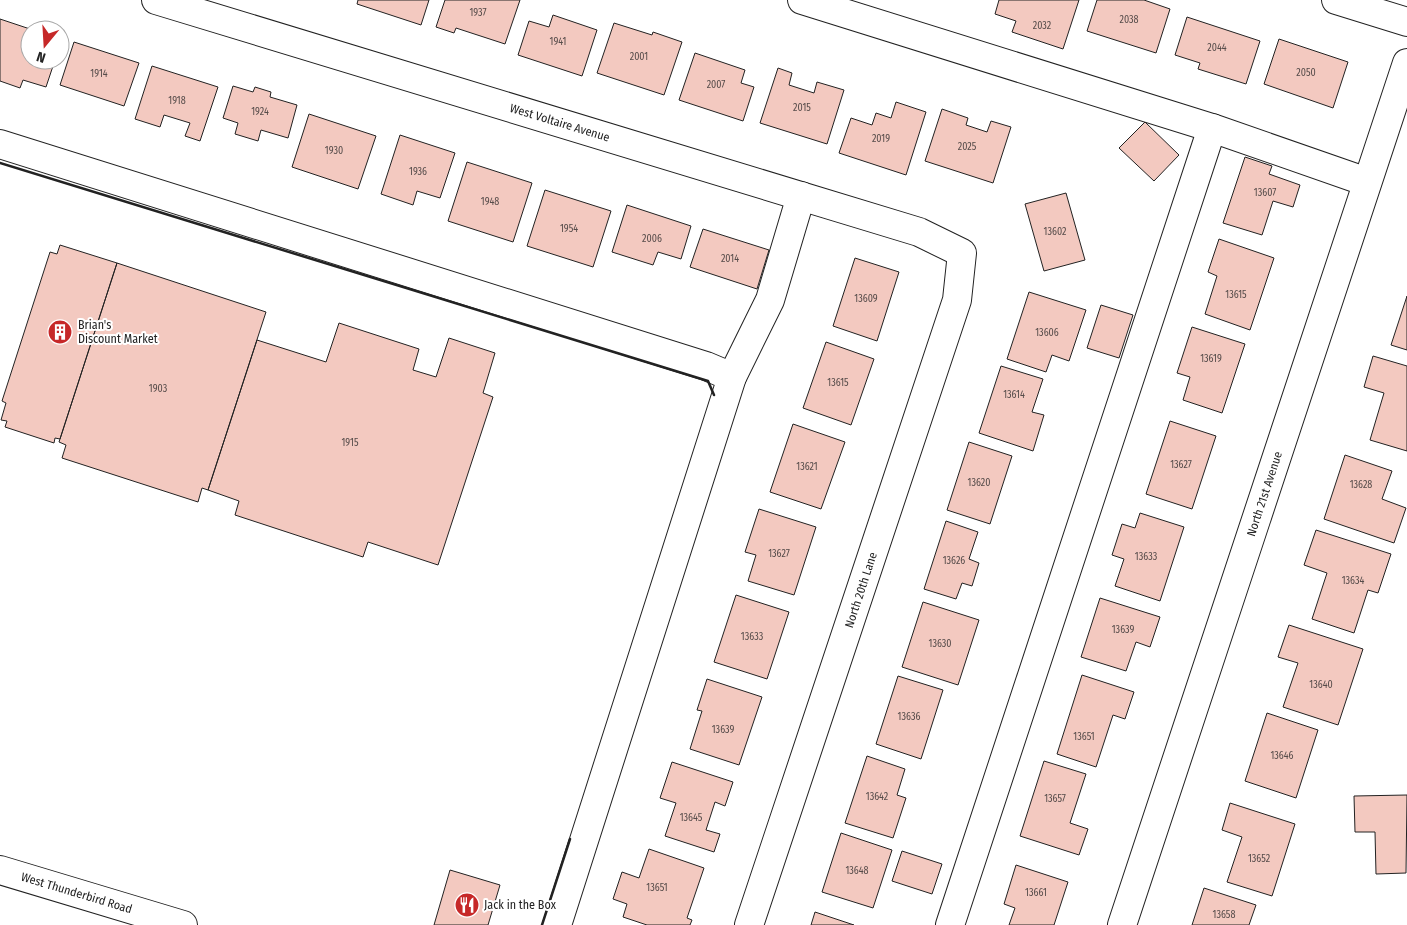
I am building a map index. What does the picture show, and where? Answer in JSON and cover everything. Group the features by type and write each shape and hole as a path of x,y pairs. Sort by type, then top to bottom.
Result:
{"street":[{"name":"West Voltaire Avenue","path":"156,0 919,232 962,253"},
{"path":"802,0 1212,128 1367,182"},
{"path":"1336,0 1407,22"},
{"name":"North 21st Avenue","path":"1122,925 1407,63"},
{"path":"950,925 1212,128"},
{"path":"0,144 706,366 732,377"},
{"path":"557,925 732,377 770,300 801,196"},
{"name":"North 20th Lane","path":"750,925 957,300 962,253"},
{"name":"West Thunderbird Road","path":"0,870 183,925"}],"building":[{"path":"358,0 429,0 421,25 357,4"},
{"path":"445,0 520,0 505,44 456,28 454,33 436,27"},
{"path":"999,0 1079,0 1063,49 1012,32 1016,21 995,14"},
{"path":"1097,0 1144,0 1170,9 1156,53 1087,31"},
{"path":"553,15 597,30 582,76 518,55 529,21 549,27"},
{"path":"1187,17 1260,41 1246,84 1198,69 1200,63 1175,55"},
{"path":"0,19 20,26 20,70 52,70 46,87 23,80 20,88 0,81"},
{"path":"614,23 652,35 653,32 682,42 664,95 597,73"},
{"path":"1279,39 1348,62 1333,108 1264,84"},
{"path":"74,42 139,63 124,106 60,85 65,70 70,70 70,54"},
{"path":"695,53 745,70 741,83 754,87 743,121 679,100"},
{"path":"152,66 218,87 200,141 185,136 190,123 164,115 160,127 135,119"},
{"path":"778,68 792,73 789,85 814,93 817,82 844,90 827,144 760,123"},
{"path":"233,86 253,92 255,87 271,92 270,97 297,105 288,138 261,130 258,141 235,134 238,123 223,118"},
{"path":"896,102 926,112 906,175 839,153 851,118 872,125 876,113 891,118"},
{"path":"942,109 968,118 966,125 987,132 991,121 1011,127 993,183 925,161"},
{"path":"309,114 376,136 358,189 292,167"},
{"path":"1145,122 1179,155 1154,181 1119,148"},
{"path":"400,135 455,153 440,198 417,191 413,205 381,194"},
{"path":"1245,157 1272,166 1269,174 1300,185 1293,207 1273,201 1262,235 1223,223"},
{"path":"467,162 532,183 513,242 448,221"},
{"path":"545,190 611,211 593,267 527,246"},
{"path":"1066,193 1085,260 1044,271 1025,204"},
{"path":"627,205 691,226 681,259 658,252 653,265 612,252"},
{"path":"703,229 769,250 757,289 690,267"},
{"path":"1219,239 1274,258 1250,330 1205,314 1217,276 1208,272"},
{"name":"Brian's Discount Market","path":"60,245 117,263 60,439 55,438 54,443 5,427 7,421 1,420 6,403 2,401 50,252 57,254"},
{"path":"855,258 899,272 877,341 833,326"},
{"path":"117,263 266,312 208,490 202,488 198,502 62,458 66,445 59,442"},
{"path":"1029,292 1086,310 1069,361 1052,355 1046,372 1007,359"},
{"path":"1407,296 1407,350 1391,345"},
{"path":"1101,305 1133,315 1119,358 1087,348"},
{"path":"339,323 419,349 413,370 436,377 449,338 495,353 483,393 493,397 438,565 368,542 363,557 235,515 239,501 208,490 257,340 326,362"},
{"path":"1192,327 1245,344 1222,413 1183,400 1190,377 1177,373"},
{"path":"826,342 874,359 851,425 803,408"},
{"path":"1373,356 1407,366 1407,451 1370,440 1384,393 1364,387"},
{"path":"1001,366 1043,379 1032,412 1044,415 1033,451 979,433"},
{"path":"1170,421 1216,436 1192,509 1146,494"},
{"path":"793,424 845,442 821,509 770,492"},
{"path":"969,442 1012,456 990,524 947,510"},
{"path":"1345,455 1392,471 1382,499 1406,508 1394,543 1324,519"},
{"path":"759,509 816,527 794,595 748,581 756,555 745,552"},
{"path":"1140,513 1184,527 1160,601 1115,586 1124,559 1112,555 1122,524 1135,528"},
{"path":"946,521 978,532 969,559 979,563 972,586 962,583 956,599 924,589"},
{"path":"1316,530 1391,554 1378,593 1368,590 1354,633 1312,619 1327,573 1304,565"},
{"path":"736,595 789,612 767,679 714,662"},
{"path":"1100,598 1160,617 1150,647 1136,642 1126,671 1081,657"},
{"path":"923,602 979,620 958,685 902,667"},
{"path":"1289,625 1363,649 1338,725 1283,707 1298,663 1278,657"},
{"path":"1082,675 1134,692 1125,719 1113,715 1096,767 1057,754"},
{"path":"898,676 943,690 921,759 876,744"},
{"path":"707,679 762,697 739,765 690,749 702,711 697,710"},
{"path":"1267,713 1318,730 1296,798 1245,781"},
{"path":"867,756 905,769 897,795 906,798 893,838 845,823"},
{"path":"1044,761 1086,774 1070,823 1088,829 1079,855 1020,836"},
{"path":"672,762 733,782 725,806 715,802 706,830 720,834 714,852 665,836 676,803 660,798"},
{"path":"1407,795 1406,873 1376,874 1375,832 1355,832 1354,796"},
{"path":"1230,803 1295,824 1272,896 1227,882 1242,837 1222,830"},
{"path":"841,833 892,850 873,908 822,892"},
{"path":"649,849 704,868 687,918 692,920 690,925 647,925 623,917 627,904 613,899 622,872 639,878"},
{"path":"902,851 942,864 932,894 892,881"},
{"path":"1016,865 1068,882 1054,925 1009,925 1015,908 1004,904"},
{"name":"Jack in the Box","path":"450,870 500,885 488,925 434,925"},
{"path":"1204,888 1256,905 1249,925 1192,925"},
{"path":"815,912 854,925 811,925"}],"wall":[{"path":"0,163 708,381 714,395"},
{"path":"542,925 570,839"}],"place":[{"name":"Brian's Discount Market","path":"60,332"},
{"name":"Jack in the Box","path":"467,905"}]}
